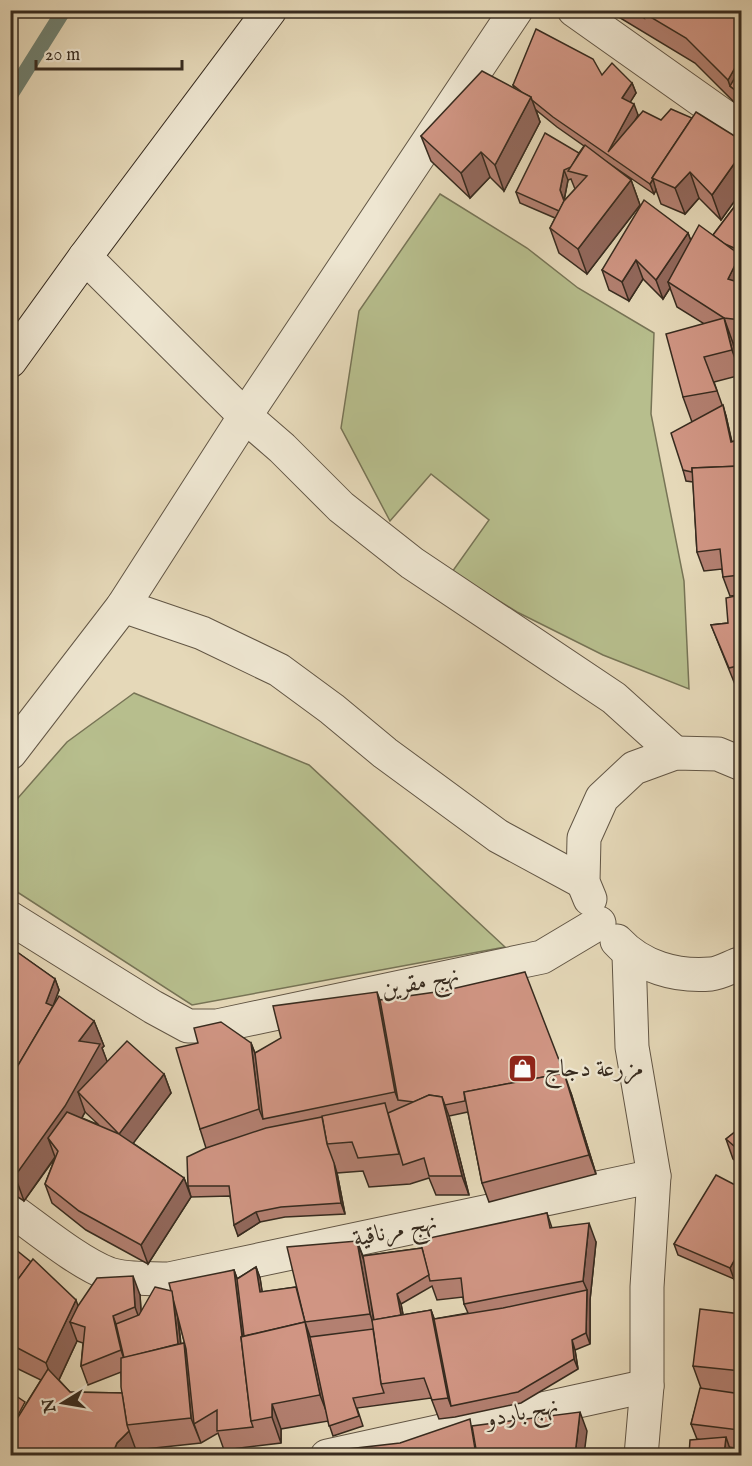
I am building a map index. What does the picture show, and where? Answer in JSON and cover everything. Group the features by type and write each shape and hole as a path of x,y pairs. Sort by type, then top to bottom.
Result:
{"street":[{"path":"10,362 85,257 270,10"},
{"path":"10,753 123,606 245,416 516,10"},
{"path":"574,10 741,129"},
{"path":"85,257 245,416 282,448 341,507 412,563 614,698 675,753"},
{"path":"123,606 202,633 279,670 332,709 385,753 498,836 583,882"},
{"path":"734,755 675,753 634,768 602,798 585,838 583,882 599,923 629,955 669,973 712,974 741,963"},
{"name":"نهج مقرين","path":"10,918 188,1026 218,1026 542,957 599,923"},
{"path":"629,955 632,1047 654,1176 647,1287 647,1386 641,1455"},
{"name":"نهج مرناقية","path":"10,1209 82,1259 109,1274 169,1279 654,1176"},
{"name":"نهج باردو","path":"327,1455 647,1386"}],"green space":[{"path":"440,194 527,248 578,288 654,333 651,414 684,581 689,689 603,655 517,612 452,572 489,520 431,474 390,521 341,428 359,311"},
{"path":"134,693 309,765 505,947 192,1005 11,888 11,806 67,742"}],"building":[{"path":"632,10 643,10 644,18"},
{"path":"643,10 740,10 741,57 728,80 686,38 642,12"},
{"path":"536,29 593,59 602,75 612,63 632,83 622,98 634,104 608,152 643,111 661,120 671,109 692,118 650,184 553,117 531,97 513,85"},
{"path":"741,67 741,95 730,86"},
{"path":"482,71 531,97 495,165 481,152 461,173 421,136"},
{"path":"696,112 741,140 741,154 712,195 690,172 675,188 652,178"},
{"path":"545,133 579,153 571,167 564,170 560,190 564,201 559,211 516,192"},
{"path":"585,145 631,180 578,249 550,228 564,201 587,176 568,171"},
{"path":"741,198 741,251 725,244 713,235"},
{"path":"644,200 688,233 656,280 636,260 622,282 602,270"},
{"path":"699,225 740,255 728,279 741,283 741,320 724,318 668,282"},
{"path":"724,318 732,350 704,357 717,391 683,397 666,334"},
{"path":"723,405 731,442 741,439 741,466 692,468 692,472 683,470 671,433"},
{"path":"741,466 740,575 723,577 720,549 697,552 692,468"},
{"path":"740,595 741,665 729,668 711,625 728,623 726,598"},
{"path":"10,947 55,979 46,1003 53,1006 13,1074 10,1072"},
{"path":"525,972 564,1073 464,1092 465,1101 445,1105 442,1097 429,1095 414,1102 398,1100 380,1000 443,991"},
{"path":"377,992 395,1092 263,1119 255,1053 281,1038 273,1006"},
{"path":"59,996 94,1021 79,1041 100,1044 65,1106 15,1176 10,1173 10,1072 13,1074"},
{"path":"221,1022 251,1043 259,1109 200,1129 176,1048 198,1043 194,1028"},
{"path":"127,1041 164,1074 119,1134 78,1092"},
{"path":"564,1073 589,1155 482,1183 464,1092"},
{"path":"429,1095 442,1097 462,1176 429,1176 424,1158 403,1165 388,1113"},
{"path":"385,1103 399,1154 358,1158 352,1142 327,1144 322,1116"},
{"path":"67,1112 119,1134 184,1178 141,1245 79,1211 45,1184 58,1151 48,1138"},
{"path":"322,1117 341,1203 281,1207 256,1212 234,1225 229,1186 188,1186 187,1157 206,1148 266,1128"},
{"path":"741,1127 741,1152 726,1139"},
{"path":"716,1175 741,1188 741,1248 730,1268 674,1244"},
{"path":"547,1213 550,1228 589,1223 583,1281 464,1304 461,1278 430,1281 420,1240"},
{"path":"357,1241 370,1314 305,1322 287,1247"},
{"path":"10,1245 31,1262 10,1290"},
{"path":"422,1248 429,1275 397,1294 401,1315 374,1320 363,1256"},
{"path":"33,1259 76,1300 46,1363 10,1344 10,1290"},
{"path":"256,1267 260,1292 296,1287 305,1322 244,1336 237,1279"},
{"path":"234,1270 253,1427 217,1431 217,1410 194,1424 186,1349 169,1283"},
{"path":"133,1276 135,1307 113,1316 121,1350 81,1366 85,1327 70,1322 78,1306 97,1278"},
{"path":"155,1287 172,1291 178,1344 124,1358 116,1324 139,1315"},
{"path":"587,1290 586,1333 572,1340 574,1359 518,1392 451,1406 434,1319 503,1308"},
{"path":"700,1309 741,1314 741,1371 693,1366"},
{"path":"431,1310 448,1398 432,1400 424,1378 381,1384 372,1320"},
{"path":"305,1322 320,1395 272,1404 272,1417 251,1421 241,1337"},
{"path":"373,1329 384,1393 353,1398 359,1416 329,1426 310,1337"},
{"path":"184,1343 191,1418 127,1425 121,1387 121,1358"},
{"path":"48,1369 70,1392 122,1393 129,1431 117,1443 112,1455 10,1455 10,1430"},
{"path":"700,1388 741,1394 739,1430 691,1424"},
{"path":"10,1392 25,1402 10,1430"},
{"path":"580,1412 575,1455 477,1455 472,1426"},
{"path":"470,1419 476,1455 350,1455 348,1449 400,1443"},
{"path":"726,1437 724,1455 689,1455 690,1440"}],"waterway":[{"path":"10,96 64,10"}],"place":[{"name":"مزرعة دجاج","path":"523,1069"}]}
